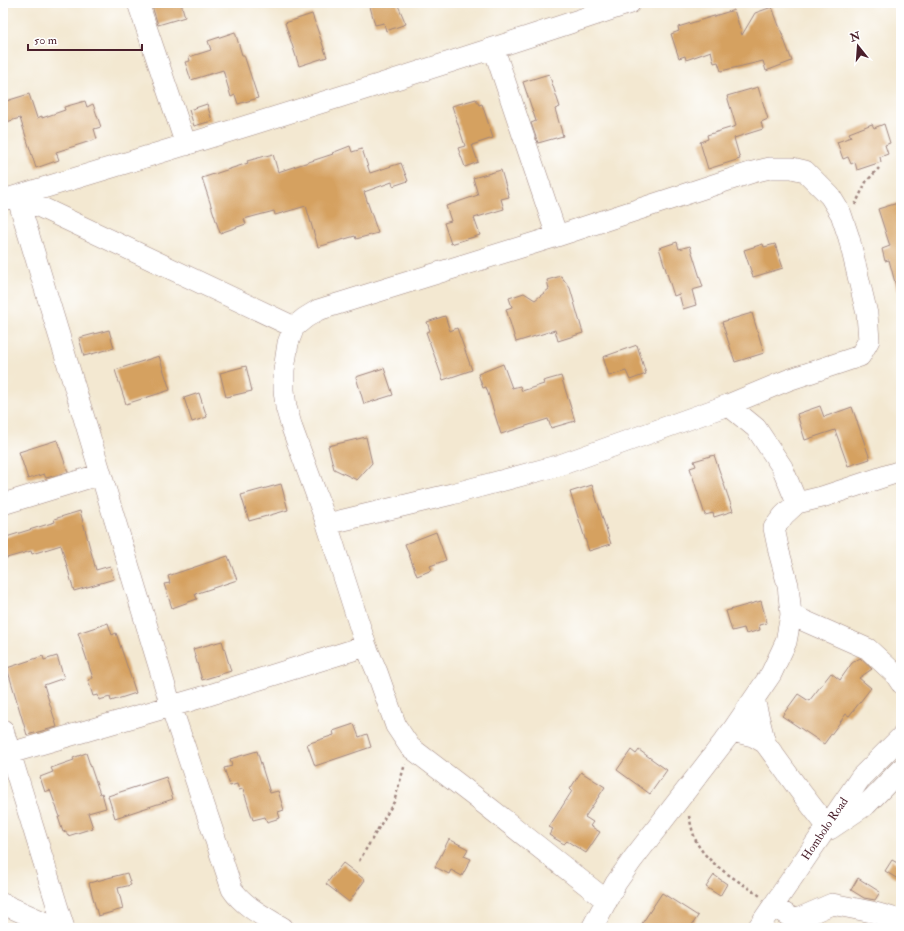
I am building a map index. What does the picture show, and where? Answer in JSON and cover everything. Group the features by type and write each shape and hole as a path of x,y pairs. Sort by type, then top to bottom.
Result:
{"street":[{"path":"138,3 186,145"},
{"path":"10,198 494,49 630,3"},
{"path":"494,49 557,236"},
{"path":"327,524 452,494 560,464 728,405 788,380 860,356 869,340 867,314 845,225 841,214 830,196 805,171 792,168 770,168 746,174 557,236 318,310 294,327 288,343 284,370 286,407 292,428 327,524 366,646 396,726 410,747 607,901"},
{"path":"10,198 294,327"},
{"path":"10,198 102,474 172,706 232,889 245,903 282,928"},
{"path":"728,405 756,428 782,467 797,503"},
{"path":"592,928 616,883 732,730 771,674 786,642 791,615 788,585 774,528 797,503 822,497 901,471"},
{"path":"3,504 102,474"},
{"path":"791,615 868,649 895,674 901,683"},
{"path":"10,753 212,694 366,646"},
{"path":"754,699 765,743 800,791 824,831 867,804 901,768"},
{"path":"3,730 64,928"},
{"path":"732,730 753,736 765,743"},
{"name":"Hombolo Road","path":"758,928 861,777 901,737"},
{"path":"3,904 57,928"},
{"path":"773,906 795,925 832,904 872,912 901,920"}],"path":[{"path":"845,225 866,182 879,168"},
{"path":"359,861 394,802 410,747"},
{"path":"680,798 688,813 697,843 705,856 773,906"}],"building":[{"path":"151,3 181,3 185,17 158,25"},
{"path":"369,3 397,3 406,24 386,31 384,23 375,25"},
{"path":"772,7 792,61 766,71 763,61 721,71 718,62 714,63 711,51 686,60 685,56 679,58 671,34 679,31 678,27 734,10 742,35 755,13"},
{"path":"312,14 327,57 299,66 285,23"},
{"path":"235,32 258,98 238,104 235,95 231,97 223,70 191,80 185,62 190,61 189,57 211,50 208,41"},
{"path":"549,74 560,107 555,109 563,136 538,143 531,123 536,121 523,82"},
{"path":"758,87 768,119 761,122 763,129 734,138 740,159 708,169 700,142 708,139 707,135 736,126 727,96"},
{"path":"29,94 37,118 42,116 42,118 65,110 64,107 85,101 87,107 93,104 101,127 94,129 97,139 56,152 59,160 36,168 20,118 3,123 3,102"},
{"path":"476,99 479,105 482,104 493,138 472,145 478,162 465,167 458,148 465,146 452,106"},
{"path":"207,104 212,121 194,126 189,110"},
{"path":"872,124 874,128 884,124 890,143 885,145 888,154 880,157 881,162 857,170 855,162 851,164 848,157 843,159 837,142 851,137 849,133"},
{"path":"350,146 352,152 362,149 370,173 401,163 408,181 393,186 392,182 364,192 378,233 356,239 355,236 318,247 306,206 275,215 274,211 244,219 246,224 220,233 202,178 248,163 247,161 273,154 278,172 333,154 332,153"},
{"path":"501,170 509,197 501,199 504,209 474,218 480,235 451,244 444,223 451,221 446,206 478,195 473,178"},
{"path":"901,202 901,290 897,290 889,260 885,261 882,249 890,246 878,209"},
{"path":"677,242 679,249 690,246 703,287 692,290 696,305 683,309 679,294 674,296 659,248"},
{"path":"763,244 764,247 775,244 783,268 753,277 744,250"},
{"path":"561,276 570,288 583,333 558,341 555,330 516,342 506,309 512,307 509,298 524,293 535,300 549,289 547,280"},
{"path":"752,313 764,353 735,362 722,322"},
{"path":"445,316 450,331 457,328 472,370 443,380 426,332 430,331 427,322"},
{"path":"109,330 114,348 84,356 79,338"},
{"path":"637,345 646,374 630,380 626,371 609,376 603,357"},
{"path":"159,356 170,390 126,404 115,370"},
{"path":"503,364 512,388 520,386 522,391 544,384 543,381 561,376 575,421 551,428 548,419 501,434 486,387 483,388 478,374"},
{"path":"246,366 252,391 226,397 220,373"},
{"path":"384,368 393,395 364,404 356,377"},
{"path":"199,393 207,417 192,422 184,398"},
{"path":"820,406 824,417 852,407 870,459 848,466 835,430 805,440 797,414"},
{"path":"366,437 372,463 357,480 334,469 328,446"},
{"path":"57,440 68,472 46,478 44,474 28,479 19,452"},
{"path":"714,455 733,511 714,517 713,513 705,515 690,468 696,466 694,461"},
{"path":"281,484 288,510 249,521 241,495"},
{"path":"592,485 611,544 589,551 570,492"},
{"path":"80,511 96,570 110,566 114,579 74,591 61,545 32,554 31,551 3,559 3,538 55,522 54,519"},
{"path":"436,532 446,560 430,566 432,570 417,576 405,544"},
{"path":"228,556 237,580 195,594 197,599 172,608 164,584 170,583 168,576"},
{"path":"761,601 767,623 759,625 760,630 746,634 744,628 732,631 726,611"},
{"path":"108,623 112,635 116,633 136,693 111,701 110,697 99,700 98,695 93,696 88,680 93,678 78,633"},
{"path":"222,641 231,671 202,680 193,649"},
{"path":"43,656 44,660 57,656 64,678 44,685 57,727 27,735 7,668"},
{"path":"860,658 872,669 859,678 871,688 849,716 846,714 824,744 782,716 798,694 809,701 831,673 840,680 852,663"},
{"path":"354,724 359,737 367,734 371,747 315,766 307,744 334,735 333,731"},
{"path":"631,750 636,754 639,750 667,770 650,794 617,770"},
{"path":"257,751 270,793 278,791 284,810 278,812 280,818 267,822 265,817 253,820 243,789 239,790 237,784 230,786 224,768 232,766 230,759"},
{"path":"86,753 100,794 102,793 106,808 88,813 93,828 68,836 66,831 63,832 58,817 60,817 50,790 45,792 40,777 53,772 51,768 74,760 73,758"},
{"path":"581,772 605,787 585,817 593,822 590,826 600,832 586,853 567,841 564,844 549,835 553,829 549,827 572,791 570,789"},
{"path":"166,777 173,799 115,818 108,796"},
{"path":"449,839 468,849 464,856 471,859 462,876 451,870 449,874 435,867"},
{"path":"892,860 901,865 901,881 885,871"},
{"path":"343,863 365,880 349,902 326,884"},
{"path":"127,873 131,885 118,888 123,909 98,916 89,883"},
{"path":"714,875 727,884 720,896 706,887"},
{"path":"858,878 880,892 875,900 864,898 851,890"},
{"path":"662,893 698,916 690,928 639,928"}]}
